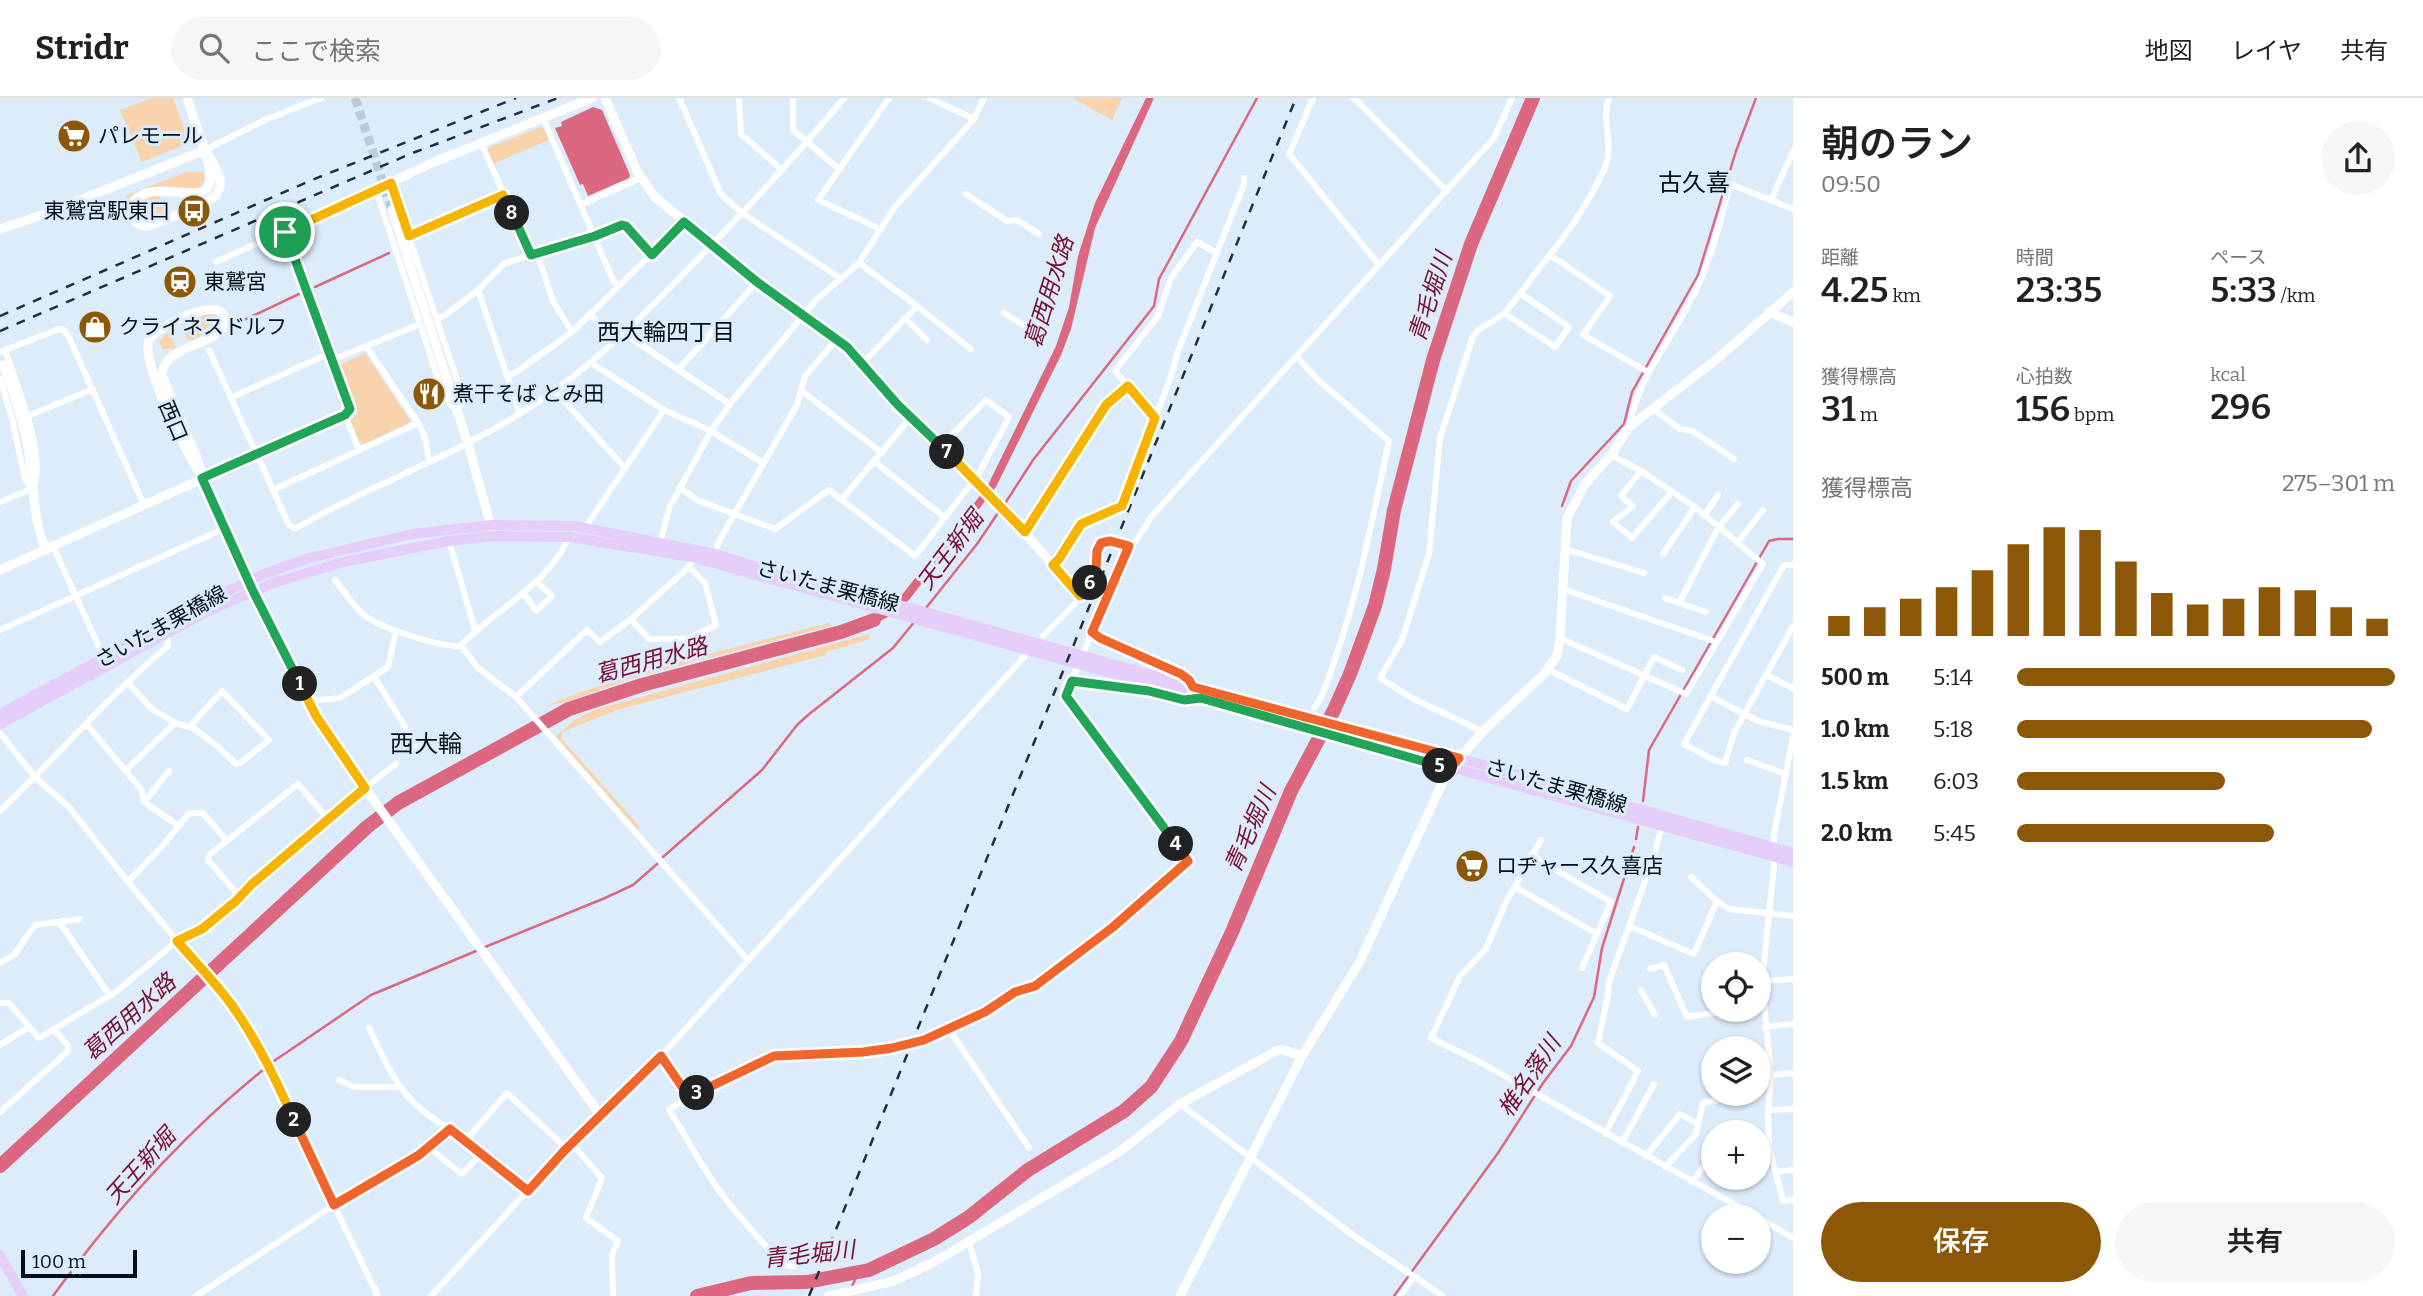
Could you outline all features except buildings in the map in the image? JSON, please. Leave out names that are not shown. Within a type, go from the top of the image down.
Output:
[{"type":"main road","name":"さいたま栗橋線","points":[[0,715],[248,581],[306,559],[444,529],[584,528],[716,554],[873,602],[1193,687],[1450,769],[1662,826],[1774,853],[1793,853]]},
{"type":"main road","name":"さいたま栗橋線","points":[[0,724],[204,613],[253,591],[344,562],[492,530],[569,537],[873,602]]},
{"type":"main road","name":"さいたま栗橋線","points":[[1084,660],[1201,698],[1309,723]]},
{"type":"main road","name":"さいたま栗橋線","points":[[1344,733],[1459,758],[1774,853],[1793,862]]},
{"type":"main road","points":[[0,1255],[23,1296]]},
{"type":"street","points":[[187,98],[205,150],[218,173],[220,185],[216,195],[149,226],[141,226],[135,222],[131,208],[138,196],[153,190],[196,193],[206,189],[210,183],[205,150]]},
{"type":"street","points":[[0,229],[45,214],[205,150],[321,98]]},
{"type":"street","points":[[216,262],[391,183],[592,98]]},
{"type":"street","points":[[605,98],[641,178],[662,203],[757,282],[837,338],[911,417],[1006,510],[1080,596]]},
{"type":"street","points":[[679,98],[721,194],[742,213],[840,278]]},
{"type":"street","points":[[740,98],[741,134],[781,169]]},
{"type":"street","points":[[793,98],[793,130],[839,169]]},
{"type":"street","points":[[880,229],[818,200],[889,98]]},
{"type":"street","points":[[930,98],[974,119]]},
{"type":"street","points":[[660,542],[664,524],[680,488],[711,431],[730,404],[802,315],[859,263],[894,208],[974,119],[984,98]]},
{"type":"street","points":[[1313,98],[1289,154],[1379,265]]},
{"type":"street","points":[[1354,98],[1447,191]]},
{"type":"street","points":[[794,1266],[782,1265],[719,1190],[669,1109],[774,1056],[892,1048],[924,1040],[985,1012],[1015,992],[1035,986],[1113,927],[1188,861],[1066,696],[1092,632],[1129,546],[1136,541],[1152,516],[1494,138],[1513,98]]},
{"type":"street","points":[[1481,733],[1412,698],[1380,678],[1402,640],[1429,554],[1440,438],[1470,344],[1477,330],[1504,313],[1573,227],[1607,160],[1609,145],[1605,113],[1609,98]]},
{"type":"street","points":[[209,350],[289,525],[293,528],[340,503],[468,444],[555,391],[591,363],[742,213],[842,100]]},
{"type":"street","points":[[543,118],[613,280],[618,286]]},
{"type":"street","points":[[481,144],[503,195],[534,254],[553,301],[572,332]]},
{"type":"street","points":[[1771,200],[1793,151]]},
{"type":"street","points":[[582,204],[641,178]]},
{"type":"street","points":[[1053,565],[1081,524],[1122,506],[1244,178]]},
{"type":"street","points":[[391,183],[460,389],[462,404],[457,410]]},
{"type":"street","points":[[1629,427],[1648,372],[1692,299],[1717,241],[1730,184],[1793,209]]},
{"type":"street","points":[[376,190],[442,391],[450,405],[457,410]]},
{"type":"street","points":[[966,194],[1007,221],[1017,220],[1040,234]]},
{"type":"street","points":[[409,236],[503,195]]},
{"type":"street","points":[[392,210],[468,444],[492,530]]},
{"type":"street","points":[[507,375],[515,373],[572,332],[684,222]]},
{"type":"street","points":[[436,319],[478,290],[505,263],[626,226],[652,255]]},
{"type":"street","points":[[0,570],[349,411],[350,407],[285,232]]},
{"type":"street","points":[[1155,418],[1115,371],[1158,316],[1171,278],[1197,242],[1217,253]]},
{"type":"street","points":[[1550,255],[1611,296],[1583,335],[1648,372]]},
{"type":"street","points":[[859,263],[971,349]]},
{"type":"street","points":[[677,370],[757,282]]},
{"type":"street","points":[[478,290],[520,414]]},
{"type":"street","points":[[1504,313],[1555,347],[1569,327],[1520,293]]},
{"type":"street","points":[[1180,1296],[1302,1056],[1359,963],[1450,769],[1481,733],[1557,656],[1567,518],[1585,484],[1611,455],[1629,427],[1717,359],[1792,294]]},
{"type":"street","points":[[863,363],[917,306]]},
{"type":"street","name":"西口","points":[[215,308],[225,317],[222,330],[167,359],[162,372],[163,381],[197,458],[202,478],[190,461],[154,376],[148,342],[151,335],[161,328],[204,309],[215,308]]},
{"type":"street","points":[[1769,312],[1793,322]]},
{"type":"street","points":[[1004,313],[1025,326]]},
{"type":"street","points":[[590,314],[615,341]]},
{"type":"street","points":[[905,318],[927,340]]},
{"type":"street","points":[[230,398],[331,356],[366,346],[420,324]]},
{"type":"street","points":[[33,488],[37,474],[27,416],[2,351],[64,329],[144,505]]},
{"type":"street","points":[[623,333],[730,404]]},
{"type":"street","points":[[716,554],[718,543],[797,405],[805,376],[837,338]]},
{"type":"street","points":[[366,346],[418,422],[424,435],[429,463]]},
{"type":"street","points":[[1297,357],[1318,380],[1389,441],[1350,616],[1322,695],[1314,708]]},
{"type":"street","points":[[591,363],[664,410],[711,431],[763,463]]},
{"type":"street","points":[[3,365],[22,423],[36,522],[104,658]]},
{"type":"street","points":[[0,379],[12,418],[24,481],[33,488]]},
{"type":"street","points":[[1025,532],[1106,405],[1128,386]]},
{"type":"street","points":[[27,416],[93,389]]},
{"type":"street","points":[[555,391],[625,468]]},
{"type":"street","points":[[802,391],[882,453]]},
{"type":"street","points":[[680,488],[697,500],[775,529],[829,490],[915,556],[975,480],[1007,420],[1007,415],[986,400],[941,446]]},
{"type":"street","points":[[1653,409],[1680,429],[1693,431],[1734,459]]},
{"type":"street","points":[[584,528],[664,410]]},
{"type":"street","points":[[345,415],[359,450]]},
{"type":"street","points":[[842,499],[911,417]]},
{"type":"street","points":[[273,490],[418,422]]},
{"type":"street","points":[[1560,638],[1686,694],[1763,564],[1695,507],[1641,471],[1611,455]]},
{"type":"street","points":[[874,462],[944,517]]},
{"type":"street","points":[[1641,471],[1621,496],[1633,506],[1613,522],[1632,538],[1671,493]]},
{"type":"street","points":[[202,478],[248,581],[316,716],[601,1116]]},
{"type":"street","points":[[0,502],[33,488]]},
{"type":"street","points":[[1704,516],[1718,495]]},
{"type":"street","points":[[1679,603],[1718,528],[1738,504]]},
{"type":"street","points":[[1663,554],[1695,507]]},
{"type":"street","points":[[1737,543],[1763,510]]},
{"type":"street","points":[[0,630],[225,528]]},
{"type":"street","points":[[463,646],[461,645],[475,631],[536,581],[569,537]]},
{"type":"street","points":[[449,541],[475,631]]},
{"type":"street","points":[[1043,636],[1089,586],[1096,570],[1097,551],[1101,543],[1110,541],[1129,546]]},
{"type":"street","points":[[1565,549],[1644,573]]},
{"type":"street","points":[[516,697],[587,629],[600,642],[631,619],[691,562],[705,583],[717,622],[688,639],[649,639],[631,619]]},
{"type":"street","points":[[1793,565],[1784,565],[1684,744],[1725,763],[1734,733],[1793,626]]},
{"type":"street","points":[[335,580],[363,614],[396,631],[463,646],[478,668],[516,697],[748,960]]},
{"type":"street","points":[[523,592],[536,611],[552,597],[536,581]]},
{"type":"street","points":[[1563,589],[1716,642]]},
{"type":"street","points":[[1665,598],[1706,612]]},
{"type":"street","points":[[308,701],[340,698],[388,667],[396,631]]},
{"type":"street","points":[[1092,632],[1181,674],[1193,687]]},
{"type":"street","points":[[0,811],[127,682],[168,646],[167,634]]},
{"type":"street","points":[[431,1296],[569,1147],[661,1056],[1024,657]]},
{"type":"street","points":[[1547,669],[1627,709],[1654,657],[1682,670]]},
{"type":"street","points":[[1766,675],[1784,686],[1793,688]]},
{"type":"street","points":[[374,676],[417,747]]},
{"type":"street","points":[[1072,681],[1149,691],[1184,700],[1201,698]]},
{"type":"street","points":[[127,682],[151,708],[176,723],[189,727],[216,745],[236,764],[240,764],[269,740],[222,691],[189,727]]},
{"type":"street","points":[[1710,696],[1744,715],[1793,730]]},
{"type":"street","points":[[127,769],[176,723]]},
{"type":"street","points":[[87,725],[127,769],[141,789],[144,802],[179,826]]},
{"type":"street","points":[[0,733],[36,777],[69,807],[238,1015],[275,1077],[378,1296]]},
{"type":"street","points":[[1765,952],[1774,835],[1786,774],[1791,767],[1793,736]]},
{"type":"street","points":[[1747,760],[1786,774]]},
{"type":"street","points":[[0,1003],[9,1003],[38,1038],[110,996],[177,941],[202,929],[328,819],[396,764]]},
{"type":"street","points":[[144,802],[169,771]]},
{"type":"street","points":[[240,897],[207,859],[226,840],[298,784],[328,819]]},
{"type":"street","points":[[128,882],[189,813],[203,813],[226,840]]},
{"type":"street","points":[[1605,1133],[1638,1071],[1598,1043],[1608,985],[1662,826]]},
{"type":"street","points":[[1541,840],[1531,855],[1486,949],[1460,976],[1431,1038],[1478,1061],[1733,1204]]},
{"type":"street","points":[[1531,855],[1611,902],[1582,968]]},
{"type":"street","points":[[1691,877],[1729,909],[1793,916]]},
{"type":"street","points":[[1515,887],[1597,934]]},
{"type":"street","points":[[1629,926],[1694,954],[1717,901]]},
{"type":"street","points":[[0,963],[15,955],[35,925],[80,919]]},
{"type":"street","points":[[60,923],[110,996]]},
{"type":"street","points":[[1650,969],[1664,965],[1687,1017],[1701,1014]]},
{"type":"street","points":[[1771,981],[1793,979]]},
{"type":"street","points":[[1641,990],[1655,1015]]},
{"type":"street","points":[[1764,1022],[1766,1036]]},
{"type":"street","points":[[1765,1027],[1793,1024]]},
{"type":"street","points":[[0,1045],[29,1027]]},
{"type":"street","points":[[369,1027],[399,1087],[427,1116],[450,1129],[528,1191]]},
{"type":"street","points":[[948,1028],[1029,1147]]},
{"type":"street","points":[[0,1112],[68,1051],[68,1046],[54,1029]]},
{"type":"street","points":[[829,1296],[908,1275],[1119,1152],[1180,1104],[1273,1052],[1284,1050],[1302,1056]]},
{"type":"street","points":[[661,1056],[689,1097]]},
{"type":"street","points":[[1771,1075],[1793,1073]]},
{"type":"street","points":[[339,1080],[354,1087],[399,1087]]},
{"type":"street","points":[[1622,1143],[1654,1084]]},
{"type":"street","points":[[465,1141],[507,1093],[601,1178],[586,1218],[618,1241],[612,1255],[613,1296]]},
{"type":"street","points":[[1180,1104],[1354,1236],[1443,1296]]},
{"type":"street","points":[[1665,1167],[1696,1134],[1702,1106]]},
{"type":"street","points":[[1768,1106],[1769,1146],[1783,1201],[1793,1200]]},
{"type":"street","points":[[1768,1110],[1793,1109]]},
{"type":"street","points":[[1646,1156],[1680,1114],[1698,1124]]},
{"type":"street","points":[[196,1296],[428,1147],[450,1129]]},
{"type":"street","points":[[428,1147],[462,1174],[481,1154]]},
{"type":"street","points":[[1692,1182],[1701,1170]]},
{"type":"street","points":[[1776,1171],[1793,1170]]},
{"type":"street","points":[[1771,1225],[1793,1238]]},
{"type":"street","points":[[969,1241],[978,1273],[976,1296]]},
{"type":"street","points":[[1400,1296],[1414,1276]]},
{"type":"shaded area","points":[[152,98],[173,98],[188,139],[185,145],[142,162],[120,110]]},
{"type":"shaded area","points":[[1072,98],[1122,98],[1112,120]]},
{"type":"shaded area","points":[[1146,98],[1154,98],[1095,228],[1071,329],[1061,355],[996,487],[909,600],[886,618],[858,632],[856,623],[880,612],[901,596],[987,487],[1056,346],[1069,307],[1078,256],[1095,203]]},
{"type":"shaded area","points":[[593,107],[602,110],[630,175],[629,178],[588,196],[583,184],[580,185],[555,128],[562,126],[561,122]]},
{"type":"shaded area","points":[[541,127],[549,140],[493,164],[487,151],[490,147]]},
{"type":"shaded area","points":[[186,172],[203,172],[204,180],[201,186],[197,189],[151,187],[134,194],[127,201],[125,196]]},
{"type":"shaded area","points":[[153,195],[159,196],[168,213],[145,221],[137,215],[136,207],[141,200]]},
{"type":"shaded area","points":[[208,314],[216,315],[219,319],[216,328],[193,340],[187,339],[183,325]]},
{"type":"shaded area","points":[[169,331],[176,348],[163,349],[159,341]]},
{"type":"shaded area","points":[[365,353],[411,422],[364,444],[359,442],[350,421],[358,414],[340,365]]},
{"type":"shaded area","points":[[829,623],[830,626],[630,679],[566,702],[545,706],[630,674]]},
{"type":"shaded area","points":[[869,634],[870,639],[826,652],[826,655],[617,710],[562,732],[561,738],[640,827],[637,829],[556,736],[575,720],[594,710]]},
{"type":"waterway","name":"天王新堀","points":[[1004,505],[1033,460],[1154,306],[1159,279],[1257,98]]},
{"type":"waterway","name":"青毛堀川","points":[[697,1296],[751,1283],[807,1282],[869,1270],[934,1239],[969,1217],[1028,1170],[1124,1111],[1151,1087],[1181,1041],[1232,932],[1291,791],[1350,674],[1375,606],[1394,510],[1433,360],[1471,244],[1533,98]]},
{"type":"waterway","points":[[1562,506],[1571,481],[1624,424],[1632,392],[1698,275],[1736,151],[1756,98]]},
{"type":"waterway","points":[[315,287],[389,253]]},
{"type":"waterway","points":[[244,320],[299,294]]},
{"type":"waterway","name":"天王新堀","points":[[926,608],[977,544],[1000,510]]},
{"type":"waterway","name":"椎名落川","points":[[1643,801],[1649,750],[1769,541],[1793,539]]},
{"type":"waterway","name":"葛西用水路","points":[[0,1166],[367,827],[398,803],[569,709],[642,685],[841,632],[874,620]]},
{"type":"waterway","name":"天王新堀","points":[[663,857],[762,770],[797,725],[893,648],[915,621]]},
{"type":"waterway","name":"椎名落川","points":[[1636,839],[1638,827]]},
{"type":"waterway","name":"椎名落川","points":[[1394,1296],[1498,1153],[1543,1083],[1571,1046],[1594,997],[1602,948],[1634,847]]},
{"type":"waterway","name":"天王新堀","points":[[485,947],[633,885],[657,864]]},
{"type":"waterway","name":"天王新堀","points":[[274,1061],[371,995],[476,951]]},
{"type":"waterway","name":"天王新堀","points":[[53,1296],[100,1234],[150,1176],[205,1121],[263,1070]]},
{"type":"waterway","points":[[852,1287],[858,1272]]},
{"type":"tunnel","points":[[355,98],[392,210]]},
{"type":"railway","points":[[0,316],[312,180],[516,98]]},
{"type":"railway","points":[[0,331],[410,154],[558,98]]},
{"type":"railway","points":[[809,1296],[1296,98]]},
{"type":"place","name":"パレモール","points":[[74,136]]},
{"type":"place","name":"東鷲宮駅東口","points":[[194,211]]},
{"type":"place","name":"東鷲宮","points":[[180,282]]},
{"type":"place","name":"クライネスドルフ","points":[[95,327]]},
{"type":"place","name":"煮干そば とみ田","points":[[429,394]]},
{"type":"place","name":"ロヂャース久喜店","points":[[1472,866]]},
{"type":"district","name":"古久喜","points":[[1694,183]]},
{"type":"district","name":"西大輪四丁目","points":[[666,332]]},
{"type":"district","name":"西大輪","points":[[426,744]]},
{"type":"route","points":[[391,183],[409,236],[503,195],[531,255],[622,225],[626,226],[652,255],[684,222],[757,282],[847,347],[898,405],[992,496],[1025,532],[1106,405],[1128,386],[1155,418],[1122,506],[1081,524],[1053,565],[1080,596],[1089,586],[1096,570],[1097,551],[1101,543],[1110,541],[1129,546],[1092,632],[1181,674],[1193,687],[1459,758],[1450,769],[1201,698],[1184,700],[1149,691],[1072,681],[1066,696],[1188,861],[1113,927],[1035,986],[1015,992],[985,1012],[924,1040],[863,1052],[774,1056],[689,1097],[661,1056],[564,1151],[528,1191],[450,1129],[419,1155],[334,1205],[275,1077],[231,1005],[177,941],[202,929],[365,788],[316,716],[253,591],[202,478],[345,415],[350,409],[285,232],[391,183]]}]
